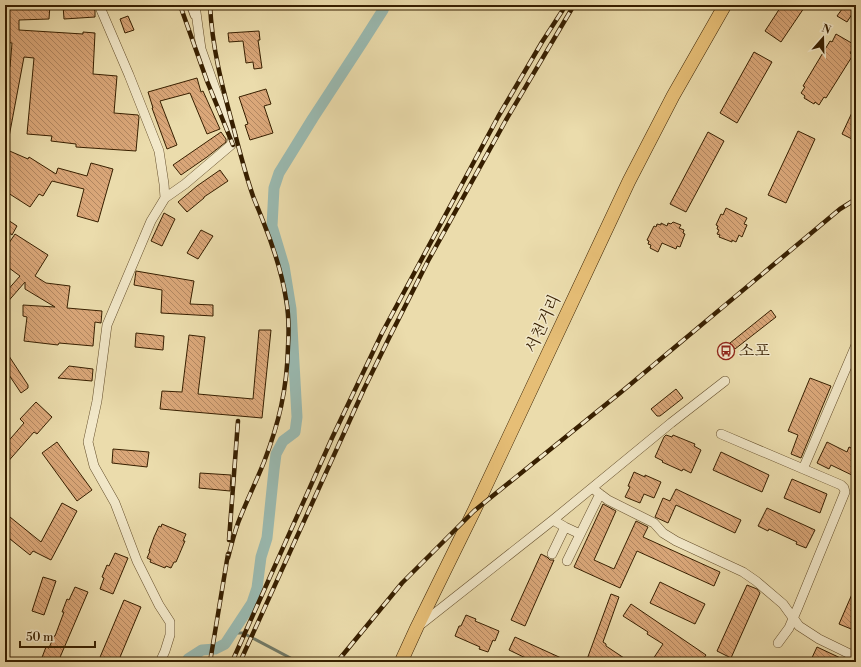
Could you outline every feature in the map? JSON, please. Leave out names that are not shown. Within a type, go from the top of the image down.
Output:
[{"type":"main road","name":"서천거리","points":[[401,662],[474,511],[629,180],[673,96],[726,5]]},
{"type":"street","points":[[99,5],[159,151],[165,198]]},
{"type":"street","points":[[160,662],[166,651],[170,635],[170,622],[159,605],[137,561],[115,503],[94,466],[88,442],[96,402],[107,325],[151,221],[165,198],[185,184],[231,145],[233,137],[201,49],[195,5]]},
{"type":"street","points":[[803,469],[856,345]]},
{"type":"street","points":[[417,627],[553,520],[671,422],[725,381]]},
{"type":"street","points":[[721,434],[841,485],[844,488],[845,492],[793,619],[789,628],[778,643]]},
{"type":"street","points":[[592,488],[608,500],[654,523],[663,533],[676,541],[742,572],[756,581],[784,604],[798,626],[819,639],[856,657]]},
{"type":"street","points":[[567,561],[600,494]]},
{"type":"street","points":[[553,520],[580,534]]},
{"type":"street","points":[[552,554],[565,527]]},
{"type":"street","points":[[557,544],[572,550]]},
{"type":"lane","points":[[189,5],[198,29]]},
{"type":"building","points":[[5,5],[50,5],[49,19],[19,20],[19,30],[83,34],[83,32],[95,33],[93,74],[117,76],[114,113],[138,115],[136,151],[76,147],[76,144],[51,141],[52,136],[27,134],[34,58],[24,57],[9,137],[5,136],[5,102],[12,43],[5,42]]},
{"type":"building","points":[[63,5],[93,5],[95,17],[64,19]]},
{"type":"building","points":[[782,5],[806,5],[781,42],[765,31]]},
{"type":"building","points":[[845,5],[856,5],[856,8],[847,22],[837,16]]},
{"type":"building","points":[[128,16],[134,30],[125,33],[120,19]]},
{"type":"building","points":[[259,31],[260,40],[258,40],[262,68],[254,69],[253,62],[246,63],[243,41],[229,42],[228,33]]},
{"type":"building","points":[[836,34],[855,45],[850,53],[853,55],[826,98],[824,97],[819,105],[815,102],[814,104],[804,98],[805,96],[801,93],[805,87],[803,86],[830,41],[832,42]]},
{"type":"building","points":[[754,52],[772,62],[737,123],[720,113]]},
{"type":"building","points":[[197,78],[201,92],[203,91],[220,129],[207,134],[190,93],[160,101],[177,145],[167,149],[152,108],[148,92]]},
{"type":"building","points":[[266,89],[271,104],[264,106],[273,133],[250,140],[245,125],[248,124],[239,97]]},
{"type":"building","points":[[856,104],[856,141],[842,134]]},
{"type":"building","points":[[798,131],[815,139],[786,203],[768,195]]},
{"type":"building","points":[[221,132],[226,139],[226,142],[181,175],[173,165]]},
{"type":"building","points":[[708,132],[724,141],[686,212],[670,204]]},
{"type":"building","points":[[5,149],[28,159],[29,157],[56,174],[58,168],[87,176],[91,163],[113,169],[98,222],[77,216],[84,189],[52,181],[43,196],[39,194],[30,207],[5,191]]},
{"type":"building","points":[[220,170],[228,181],[204,197],[187,212],[178,202],[197,186]]},
{"type":"building","points":[[726,208],[747,218],[744,224],[747,225],[742,237],[739,235],[736,242],[719,237],[720,235],[717,234],[719,230],[717,229],[718,226],[716,225],[721,214],[723,215]]},
{"type":"building","points":[[164,213],[175,219],[162,246],[151,241]]},
{"type":"building","points":[[5,218],[17,226],[12,235],[5,230]]},
{"type":"building","points":[[673,222],[681,225],[679,228],[684,230],[683,233],[685,234],[680,247],[677,246],[676,249],[662,243],[658,252],[650,248],[651,245],[648,244],[649,241],[647,240],[654,226],[656,227],[657,224],[661,225],[661,223],[667,226],[668,223],[671,224]]},
{"type":"building","points":[[201,230],[213,236],[198,259],[187,253]]},
{"type":"building","points":[[15,234],[48,255],[35,276],[46,283],[70,286],[67,308],[102,311],[101,323],[95,322],[93,346],[59,343],[58,345],[24,341],[27,317],[23,316],[23,305],[55,307],[25,289],[25,282],[5,305],[5,293],[20,276],[5,265],[5,249]]},
{"type":"building","points":[[136,271],[194,281],[190,304],[213,305],[213,316],[161,313],[162,290],[134,285]]},
{"type":"building","points":[[771,310],[776,317],[735,349],[730,343]]},
{"type":"building","points":[[259,330],[271,330],[262,418],[160,409],[162,391],[182,392],[189,335],[205,337],[198,394],[253,399]]},
{"type":"building","points":[[136,333],[164,336],[163,350],[135,347]]},
{"type":"building","points":[[5,350],[28,385],[28,388],[21,393],[5,369]]},
{"type":"building","points":[[69,366],[93,369],[92,381],[58,378]]},
{"type":"building","points":[[810,378],[831,386],[801,458],[791,454],[798,435],[788,431]]},
{"type":"building","points":[[676,389],[683,398],[660,416],[657,416],[651,409]]},
{"type":"building","points":[[36,402],[52,417],[37,434],[34,432],[5,465],[5,445],[24,423],[20,419]]},
{"type":"building","points":[[666,435],[672,437],[673,435],[695,444],[694,446],[701,450],[691,473],[683,469],[682,471],[662,462],[663,461],[655,457]]},
{"type":"building","points":[[57,442],[92,490],[77,501],[42,453]]},
{"type":"building","points":[[827,442],[847,452],[849,447],[856,450],[856,477],[831,465],[829,469],[817,463]]},
{"type":"building","points":[[113,449],[149,452],[147,467],[112,463]]},
{"type":"building","points":[[721,452],[769,475],[762,492],[713,470]]},
{"type":"building","points":[[634,472],[661,482],[654,498],[644,494],[640,503],[625,497],[630,487],[628,486]]},
{"type":"building","points":[[200,473],[231,475],[230,491],[199,488]]},
{"type":"building","points":[[792,479],[827,494],[820,513],[784,498]]},
{"type":"building","points":[[676,489],[741,520],[735,533],[676,505],[668,523],[655,517],[663,498],[670,501]]},
{"type":"building","points":[[62,503],[77,511],[51,560],[33,551],[30,555],[5,535],[5,513],[41,542]]},
{"type":"building","points":[[603,504],[616,511],[594,560],[614,569],[636,521],[648,527],[643,537],[720,572],[714,586],[637,551],[620,588],[574,567]]},
{"type":"building","points":[[767,508],[815,530],[806,548],[796,544],[797,542],[769,529],[768,531],[758,526]]},
{"type":"building","points":[[162,524],[186,534],[183,541],[185,541],[176,562],[174,562],[171,568],[166,566],[165,568],[150,562],[151,560],[147,558],[154,537],[159,526],[161,527]]},
{"type":"building","points":[[115,553],[128,558],[113,594],[100,589],[104,578],[102,577],[107,565],[109,566]]},
{"type":"building","points":[[541,554],[550,560],[554,560],[525,626],[511,620]]},
{"type":"building","points":[[43,577],[56,581],[44,615],[32,611]]},
{"type":"building","points":[[660,582],[705,604],[695,624],[650,603]]},
{"type":"building","points":[[747,585],[757,589],[760,593],[731,658],[717,651]]},
{"type":"building","points":[[856,585],[856,631],[839,624]]},
{"type":"building","points":[[75,587],[88,592],[58,662],[46,662],[41,660],[46,647],[49,648],[55,636],[67,599],[69,600]]},
{"type":"building","points":[[611,594],[619,597],[603,642],[606,646],[630,662],[586,662]]},
{"type":"building","points":[[124,600],[141,607],[118,662],[98,662]]},
{"type":"building","points":[[631,604],[706,655],[701,662],[658,662],[653,659],[663,644],[647,634],[648,632],[623,616]]},
{"type":"building","points":[[466,615],[476,619],[475,621],[499,631],[488,652],[479,649],[480,647],[455,636]]},
{"type":"building","points":[[515,637],[570,662],[534,662],[509,650]]},
{"type":"building","points":[[817,647],[849,662],[810,662]]},
{"type":"waterway","points":[[186,662],[202,650],[215,649],[225,644],[252,603],[257,588],[261,557],[267,538],[276,454],[283,441],[295,432],[297,417],[291,309],[284,266],[272,226],[274,188],[279,173],[385,5]]},
{"type":"waterway","points":[[233,633],[243,633],[298,662]]},
{"type":"railway","points":[[180,5],[207,81],[233,145]]},
{"type":"railway","points":[[210,5],[215,51],[225,96],[250,187],[280,269],[288,311],[286,377],[278,420],[264,462],[238,523],[228,558]]},
{"type":"railway","points":[[232,662],[332,438],[382,333],[498,117],[542,42],[566,5]]},
{"type":"railway","points":[[240,662],[364,389],[428,261],[506,120],[574,5]]},
{"type":"railway","points":[[337,662],[402,583],[474,511],[620,393],[840,209],[856,199]]},
{"type":"railway","points":[[229,540],[238,421]]},
{"type":"railway","points":[[210,662],[228,554]]},
{"type":"place","name":"소포","points":[[726,351]]}]
